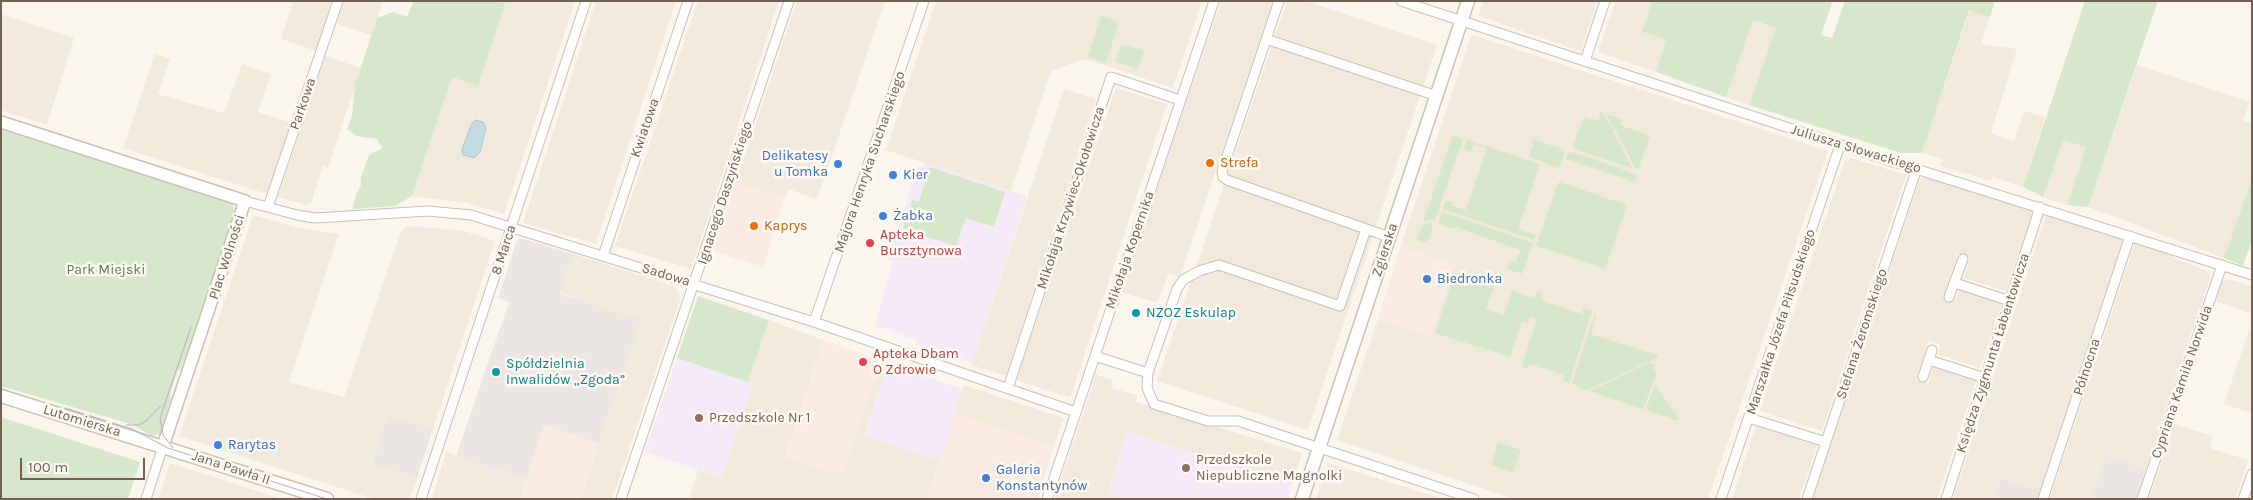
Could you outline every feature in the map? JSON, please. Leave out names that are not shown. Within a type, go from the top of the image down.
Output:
[{"type":"main road","name":"Zgierska","points":[[1302,499],[1468,1]]},
{"type":"main road","name":"Lutomierska","points":[[1,396],[163,446]]},
{"type":"main road","name":"Jana Pawła II","points":[[163,446],[328,499]]},
{"type":"street","name":"Parkowa","points":[[268,207],[338,1]]},
{"type":"street","name":"8 Marca","points":[[421,499],[586,1]]},
{"type":"street","name":"Kwiatowa","points":[[603,256],[688,1]]},
{"type":"street","name":"Ignacego Daszyńskiego","points":[[621,499],[789,1]]},
{"type":"street","name":"Majora Henryka Sucharskiego","points":[[814,322],[924,1]]},
{"type":"street","name":"Mikołaja Kopernika","points":[[1046,499],[1214,1]]},
{"type":"street","points":[[1279,1],[1222,171],[1223,176],[1227,180],[1389,237]]},
{"type":"street","name":"Juliusza Słowackiego","points":[[1401,1],[1840,145],[2252,275]]},
{"type":"street","points":[[1585,61],[1605,1]]},
{"type":"street","points":[[1266,39],[1437,96]]},
{"type":"street","name":"Mikołaja Krzywiec-Okołowicza","points":[[1008,388],[1111,77],[1180,100]]},
{"type":"street","name":"Plac Wolności","points":[[1,122],[245,201],[146,499]]},
{"type":"street","name":"Marszałka Józefa Piłsudskiego","points":[[1721,499],[1840,145]]},
{"type":"street","name":"Stefana Żeromskiego","points":[[1807,499],[1917,168]]},
{"type":"street","name":"Sadowa","points":[[245,201],[297,215],[325,218],[440,211],[471,215],[814,322],[1076,412]]},
{"type":"street","name":"Księdza Zygmunta Łabentowicza","points":[[1946,499],[2040,207]]},
{"type":"street","points":[[1366,229],[1340,306],[1219,265],[1199,271],[1183,280],[1177,289],[1148,373],[1147,388],[1150,399],[1154,404],[1208,421],[1238,421],[1474,499]]},
{"type":"street","name":"Północna","points":[[2043,499],[2130,236]]},
{"type":"street","points":[[1949,298],[1963,259]]},
{"type":"street","name":"Cypriana Kamila Norwida","points":[[2142,499],[2222,265]]},
{"type":"street","points":[[1955,283],[2010,301]]},
{"type":"street","points":[[1923,377],[1932,350]]},
{"type":"street","points":[[1094,356],[1148,373]]},
{"type":"street","points":[[1929,360],[1985,378]]},
{"type":"street","points":[[1749,418],[1826,442]]},
{"type":"street","points":[[2243,499],[2252,474]]},
{"type":"shaded area","points":[[293,1],[332,1],[316,51],[281,39]]},
{"type":"shaded area","points":[[343,1],[383,1],[371,35],[335,23]]},
{"type":"shaded area","points":[[506,1],[575,1],[504,214],[467,203],[412,196],[452,77],[478,86]]},
{"type":"shaded area","points":[[596,1],[676,1],[596,244],[523,223]]},
{"type":"shaded area","points":[[698,1],[779,1],[691,269],[615,246]]},
{"type":"shaded area","points":[[797,1],[885,1],[817,199],[788,189],[785,198],[736,182]]},
{"type":"shaded area","points":[[936,1],[1202,1],[1173,88],[1085,59],[1051,71],[1011,191],[886,150]]},
{"type":"shaded area","points":[[1221,1],[1273,1],[1180,277],[1169,273],[1157,303],[1122,292]]},
{"type":"shaded area","points":[[1287,1],[1306,1],[1437,45],[1308,430],[1157,381]]},
{"type":"shaded area","points":[[1483,1],[1597,1],[1581,51],[1478,16]]},
{"type":"shaded area","points":[[1615,1],[1652,1],[1642,32],[1666,39],[1656,72],[1598,52]]},
{"type":"shaded area","points":[[1970,10],[1990,17],[1981,44],[2017,49],[1991,133],[2014,141],[2024,111],[2045,117],[2023,187],[1992,177],[1991,181],[1940,166],[1942,159],[1922,153]]},
{"type":"shaded area","points":[[1,14],[74,38],[47,125],[1,110]]},
{"type":"shaded area","points":[[1752,20],[1776,28],[1749,105],[1726,97]]},
{"type":"shaded area","points":[[1473,35],[1828,151],[1708,499],[1514,499],[1337,440],[1378,319],[1431,336],[1454,264],[1400,247],[1471,36]]},
{"type":"shaded area","points":[[155,54],[170,59],[158,94],[224,113],[242,64],[271,74],[258,112],[292,123],[267,194],[123,148]]},
{"type":"shaded area","points":[[325,56],[361,68],[328,168],[323,166],[311,203],[306,205],[278,197]]},
{"type":"shaded area","points":[[2137,65],[2250,102],[2243,121],[2252,123],[2252,178],[2224,258],[2088,207]]},
{"type":"shaded area","points":[[1116,88],[1167,104],[1071,396],[1068,397],[1016,380]]},
{"type":"shaded area","points":[[1064,89],[1096,99],[1006,376],[971,365]]},
{"type":"shaded area","points":[[2062,140],[2086,147],[2067,205],[2043,197]]},
{"type":"shaded area","points":[[1851,158],[1906,175],[1822,431],[1760,411],[1845,160]]},
{"type":"shaded area","points":[[925,163],[1027,196],[972,362],[916,344],[917,339],[903,337],[904,334],[898,332],[897,335],[891,329],[879,328],[875,324],[893,262],[888,260],[918,166],[923,168]]},
{"type":"shaded area","points":[[1924,177],[2032,208],[2033,212],[2006,291],[1964,278],[1970,258],[1958,254],[1943,297],[1955,301],[1960,289],[2002,303],[1980,368],[1938,354],[1940,345],[1929,341],[1916,380],[1928,384],[1934,366],[1976,380],[1937,499],[1813,499],[1920,179]]},
{"type":"shaded area","points":[[736,182],[785,198],[763,267],[713,251]]},
{"type":"shaded area","points":[[2047,213],[2124,239],[2040,491],[2002,478],[1995,499],[1953,499]]},
{"type":"shaded area","points":[[253,215],[295,227],[339,234],[289,382],[344,397],[401,231],[407,226],[461,230],[495,241],[433,429],[389,414],[372,463],[417,478],[410,499],[374,499],[179,436]]},
{"type":"shaded area","name":"Spółdzielnia Inwalidów „Zgoda”","points":[[521,238],[573,254],[560,294],[641,319],[599,444],[544,425],[527,478],[456,456],[509,302],[498,298],[517,240]]},
{"type":"shaded area","points":[[2135,242],[2174,255],[2173,258],[2206,270],[2210,278],[2146,468],[2106,455],[2091,499],[2050,499]]},
{"type":"shaded area","points":[[1400,247],[1454,264],[1431,336],[1378,319]]},
{"type":"shaded area","points":[[573,254],[674,286],[681,297],[612,499],[581,499],[640,320],[560,293]]},
{"type":"shaded area","points":[[2229,279],[2252,286],[2252,314],[2216,301],[2222,282]]},
{"type":"shaded area","points":[[769,320],[823,340],[785,457],[843,475],[880,362],[888,364],[864,435],[940,460],[927,499],[689,499],[698,470],[722,477],[753,383],[748,382]]},
{"type":"shaded area","points":[[2252,321],[2252,413],[2224,404]]},
{"type":"shaded area","points":[[823,340],[864,354],[880,362],[843,475],[785,457]]},
{"type":"shaded area","name":"Przedszkole Nr 1","points":[[677,358],[753,383],[722,477],[645,452]]},
{"type":"shaded area","points":[[888,364],[963,389],[940,460],[864,435]]},
{"type":"shaded area","points":[[1096,375],[1113,380],[1111,388],[1137,395],[1136,402],[1302,453],[1292,485],[1127,432],[1108,493],[1124,499],[1054,499]]},
{"type":"shaded area","points":[[964,385],[1064,418],[1054,447],[954,414]]},
{"type":"shaded area","points":[[388,414],[433,429],[417,478],[372,464]]},
{"type":"shaded area","name":"Galeria Konstantynów","points":[[954,414],[1054,447],[1038,499],[927,499]]},
{"type":"shaded area","points":[[2174,424],[2213,436],[2210,448],[2248,460],[2235,499],[2149,499]]},
{"type":"shaded area","points":[[544,425],[599,444],[581,499],[521,499]]},
{"type":"shaded area","points":[[1756,426],[1817,445],[1799,499],[1732,499]]},
{"type":"shaded area","name":"Przedszkole Niepubliczne Magnolki","points":[[1127,432],[1292,485],[1287,499],[1124,499],[1108,493]]},
{"type":"shaded area","points":[[446,452],[527,478],[520,499],[432,499]]},
{"type":"shaded area","points":[[2106,455],[2146,468],[2136,499],[2091,499]]},
{"type":"shaded area","points":[[170,463],[282,499],[158,499]]},
{"type":"shaded area","points":[[1328,463],[1444,499],[1316,499]]},
{"type":"shaded area","points":[[2001,478],[2040,491],[2038,499],[1995,499]]},
{"type":"green space","points":[[414,1],[506,1],[478,86],[452,77],[412,196],[395,206],[353,209],[369,155],[382,148],[377,139],[357,136],[347,129],[352,116],[355,85],[377,18],[393,12],[407,17]]},
{"type":"green space","points":[[1652,1],[1833,1],[1821,35],[1832,38],[1845,1],[1995,1],[1990,17],[1969,10],[1922,153],[1901,153],[1749,105],[1776,28],[1753,20],[1726,97],[1656,72],[1666,39],[1642,32]]},
{"type":"green space","points":[[2085,1],[2158,1],[2088,207],[2067,205],[2086,147],[2063,140],[2043,197],[2023,187]]},
{"type":"green space","points":[[1101,16],[1119,22],[1106,62],[1088,57]]},
{"type":"green space","points":[[1121,44],[1144,51],[1138,69],[1115,62]]},
{"type":"green space","points":[[1601,112],[1611,127],[1614,128],[1613,131],[1632,168],[1572,148],[1584,117],[1598,121]]},
{"type":"green space","points":[[1606,114],[1622,119],[1620,125],[1650,136],[1638,170],[1636,169]]},
{"type":"green space","name":"Park Miejski","points":[[1,127],[223,198],[232,204],[236,214],[189,349],[180,370],[178,370],[170,393],[171,399],[160,434],[151,436],[134,425],[1,386]]},
{"type":"green space","points":[[1453,135],[1463,139],[1435,219],[1423,222]]},
{"type":"green space","points":[[1532,139],[1565,150],[1558,168],[1529,157],[1533,144],[1531,143]]},
{"type":"green space","points":[[1467,140],[1540,164],[1518,229],[1536,235],[1534,240],[1443,209],[1446,201],[1453,203],[1452,206],[1466,210],[1487,148],[1474,144],[1471,151],[1464,149]]},
{"type":"green space","points":[[1572,152],[1636,174],[1635,182],[1566,159],[1568,154]]},
{"type":"green space","points":[[930,167],[1005,192],[994,227],[966,218],[956,246],[903,229],[912,200],[919,202]]},
{"type":"green space","points":[[2252,178],[2252,240],[2243,266],[2224,258]]},
{"type":"green space","points":[[1560,182],[1627,205],[1605,269],[1536,246],[1558,183]]},
{"type":"green space","points":[[1442,212],[1533,243],[1522,274],[1507,269],[1510,261],[1516,263],[1520,250],[1456,227],[1455,229],[1438,224]]},
{"type":"green space","points":[[1432,223],[1427,243],[1417,240],[1422,225]]},
{"type":"green space","points":[[1455,273],[1494,286],[1486,309],[1504,315],[1512,291],[1535,298],[1537,292],[1541,293],[1543,301],[1584,315],[1582,308],[1592,311],[1569,383],[1563,381],[1564,375],[1529,364],[1527,369],[1522,364],[1537,319],[1530,317],[1528,323],[1522,321],[1510,357],[1435,333]]},
{"type":"green space","points":[[698,296],[769,320],[748,382],[677,358]]},
{"type":"green space","points":[[1595,314],[1591,332],[1593,335],[1657,355],[1659,352],[1657,358],[1587,390],[1572,384]]},
{"type":"green space","points":[[1649,363],[1655,365],[1653,370],[1657,372],[1643,409],[1590,391]]},
{"type":"green space","points":[[1655,385],[1679,418],[1678,421],[1646,410]]},
{"type":"green space","points":[[1,417],[140,462],[128,499],[1,499]]},
{"type":"green space","points":[[1498,442],[1521,450],[1513,472],[1491,465]]},
{"type":"water","points":[[476,120],[483,122],[486,128],[480,152],[474,158],[463,155],[462,149],[472,123]]},
{"type":"tram line","points":[[173,448],[163,435],[160,418],[191,327]]},
{"type":"tram line","points":[[126,425],[139,425],[146,421],[161,406]]},
{"type":"tram line","points":[[65,408],[132,429],[168,448],[327,499]]},
{"type":"place","name":"Strefa","points":[[1210,163]]},
{"type":"place","name":"Delikatesy u Tomka","points":[[838,164]]},
{"type":"place","name":"Kier","points":[[893,175]]},
{"type":"place","name":"Żabka","points":[[883,216]]},
{"type":"place","name":"Kaprys","points":[[754,226]]},
{"type":"place","name":"Apteka Bursztynowa","points":[[870,243]]},
{"type":"place","name":"Biedronka","points":[[1427,279]]},
{"type":"place","name":"NZOZ Eskulap","points":[[1136,313]]},
{"type":"place","name":"Apteka Dbam O Zdrowie","points":[[863,362]]},
{"type":"place","name":"Spółdzielnia Inwalidów „Zgoda”","points":[[496,372]]},
{"type":"place","name":"Przedszkole Nr 1","points":[[699,418]]},
{"type":"place","name":"Rarytas","points":[[218,445]]},
{"type":"place","name":"Przedszkole Niepubliczne Magnolki","points":[[1186,468]]},
{"type":"place","name":"Galeria Konstantynów","points":[[986,478]]}]
